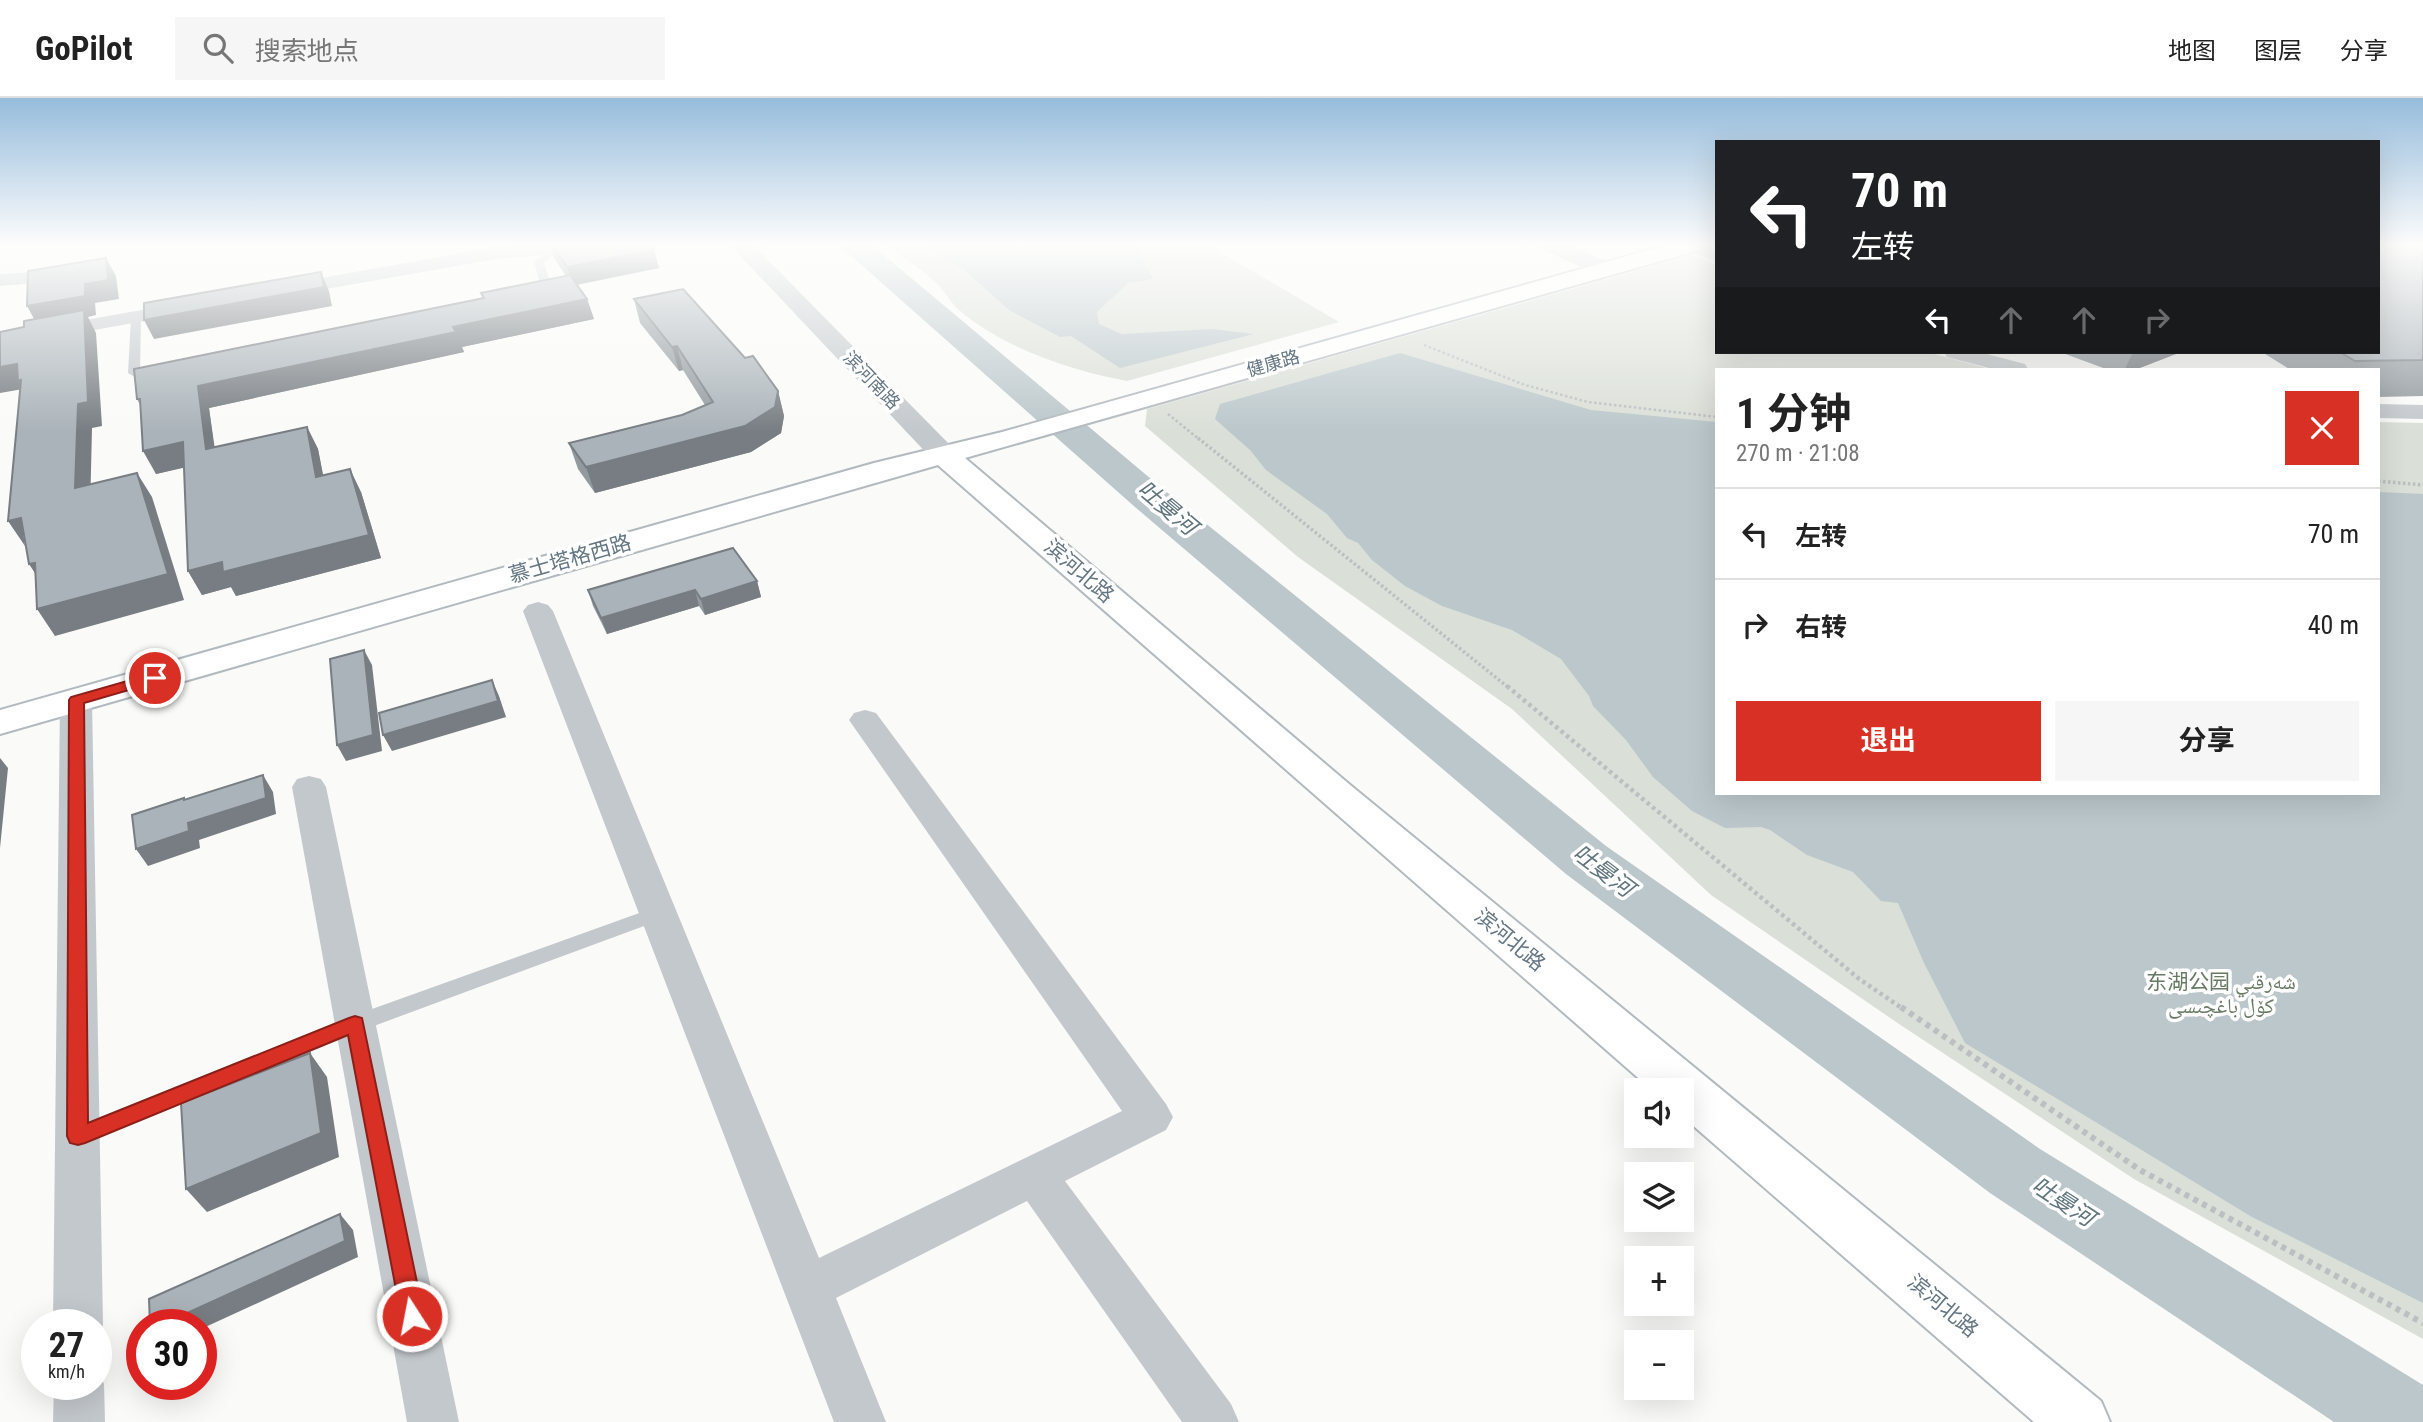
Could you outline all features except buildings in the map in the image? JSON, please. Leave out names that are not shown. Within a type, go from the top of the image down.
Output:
[{"type":"main road","name":"健康路","points":[[1140,396],[1448,308]]},
{"type":"main road","name":"健康路","points":[[1140,396],[1469,308]]},
{"type":"main road","name":"慕士塔格西路","points":[[0,708],[1140,396]]},
{"type":"main road","name":"慕士塔格西路","points":[[0,722],[939,449]]},
{"type":"main road","name":"滨河北路","points":[[939,449],[1335,793],[2080,1422]]},
{"type":"street","points":[[0,341],[187,308]]},
{"type":"street","name":"滨河南路","points":[[802,308],[939,449]]},
{"type":"street","points":[[1962,354],[2013,368]]},
{"type":"street","points":[[2380,411],[2423,412]]},
{"type":"street","points":[[538,611],[598,769],[860,1422]]},
{"type":"street","points":[[76,700],[78,1309]]},
{"type":"street","points":[[808,1287],[1151,1117],[865,719]]},
{"type":"street","points":[[309,788],[433,1422]]},
{"type":"street","points":[[1034,1175],[1213,1422]]},
{"type":"street","points":[[79,1400],[79,1422]]},
{"type":"lane","points":[[136,317],[134,373],[151,381],[164,378]]},
{"type":"lane","points":[[78,1136],[355,1024],[656,914]]},
{"type":"path","points":[[1387,331],[1525,385],[1588,402],[1715,417]]},
{"type":"path","points":[[1140,396],[1491,673],[1858,978],[2140,1170],[2423,1323]]},
{"type":"path","points":[[2380,481],[2423,485]]},
{"type":"green space","points":[[957,308],[1315,308],[1339,322],[1127,381],[1061,364],[1017,347],[977,324]]},
{"type":"green space","name":"东湖公园 شەرقىي كۆل باغچىسى","points":[[1505,308],[1715,308],[1715,354],[1934,354],[1985,368],[1715,368],[1715,795],[2380,795],[2380,422],[2423,423],[2423,1339],[2134,1179],[1899,1024],[1711,895],[1512,709],[1298,557],[1145,426],[1147,409]]},
{"type":"shaded area","points":[[1007,308],[1102,308],[1097,312],[1099,324],[1122,334],[1212,329],[1254,334],[1120,368],[1071,336],[1060,337]]},
{"type":"shaded area","name":"东湖公园 شەرقىي كۆل باغچىسى","points":[[1400,353],[1591,410],[1715,422],[1715,795],[2380,795],[2380,492],[2423,494],[2423,1303],[2252,1217],[1965,1043],[1924,963],[1898,903],[1881,901],[1853,872],[1807,855],[1770,830],[1761,827],[1725,828],[1692,811],[1653,777],[1626,740],[1593,706],[1589,696],[1561,659],[1512,630],[1442,606],[1405,586],[1372,560],[1358,543],[1347,538],[1327,514],[1266,470],[1250,450],[1215,419],[1220,404]]},
{"type":"waterway","name":"吐曼河","points":[[927,308],[1149,498],[1586,860],[2015,1171],[2407,1422]]},
{"type":"route","points":[[155,678],[76,700],[78,1136],[355,1024],[412,1316]]}]
